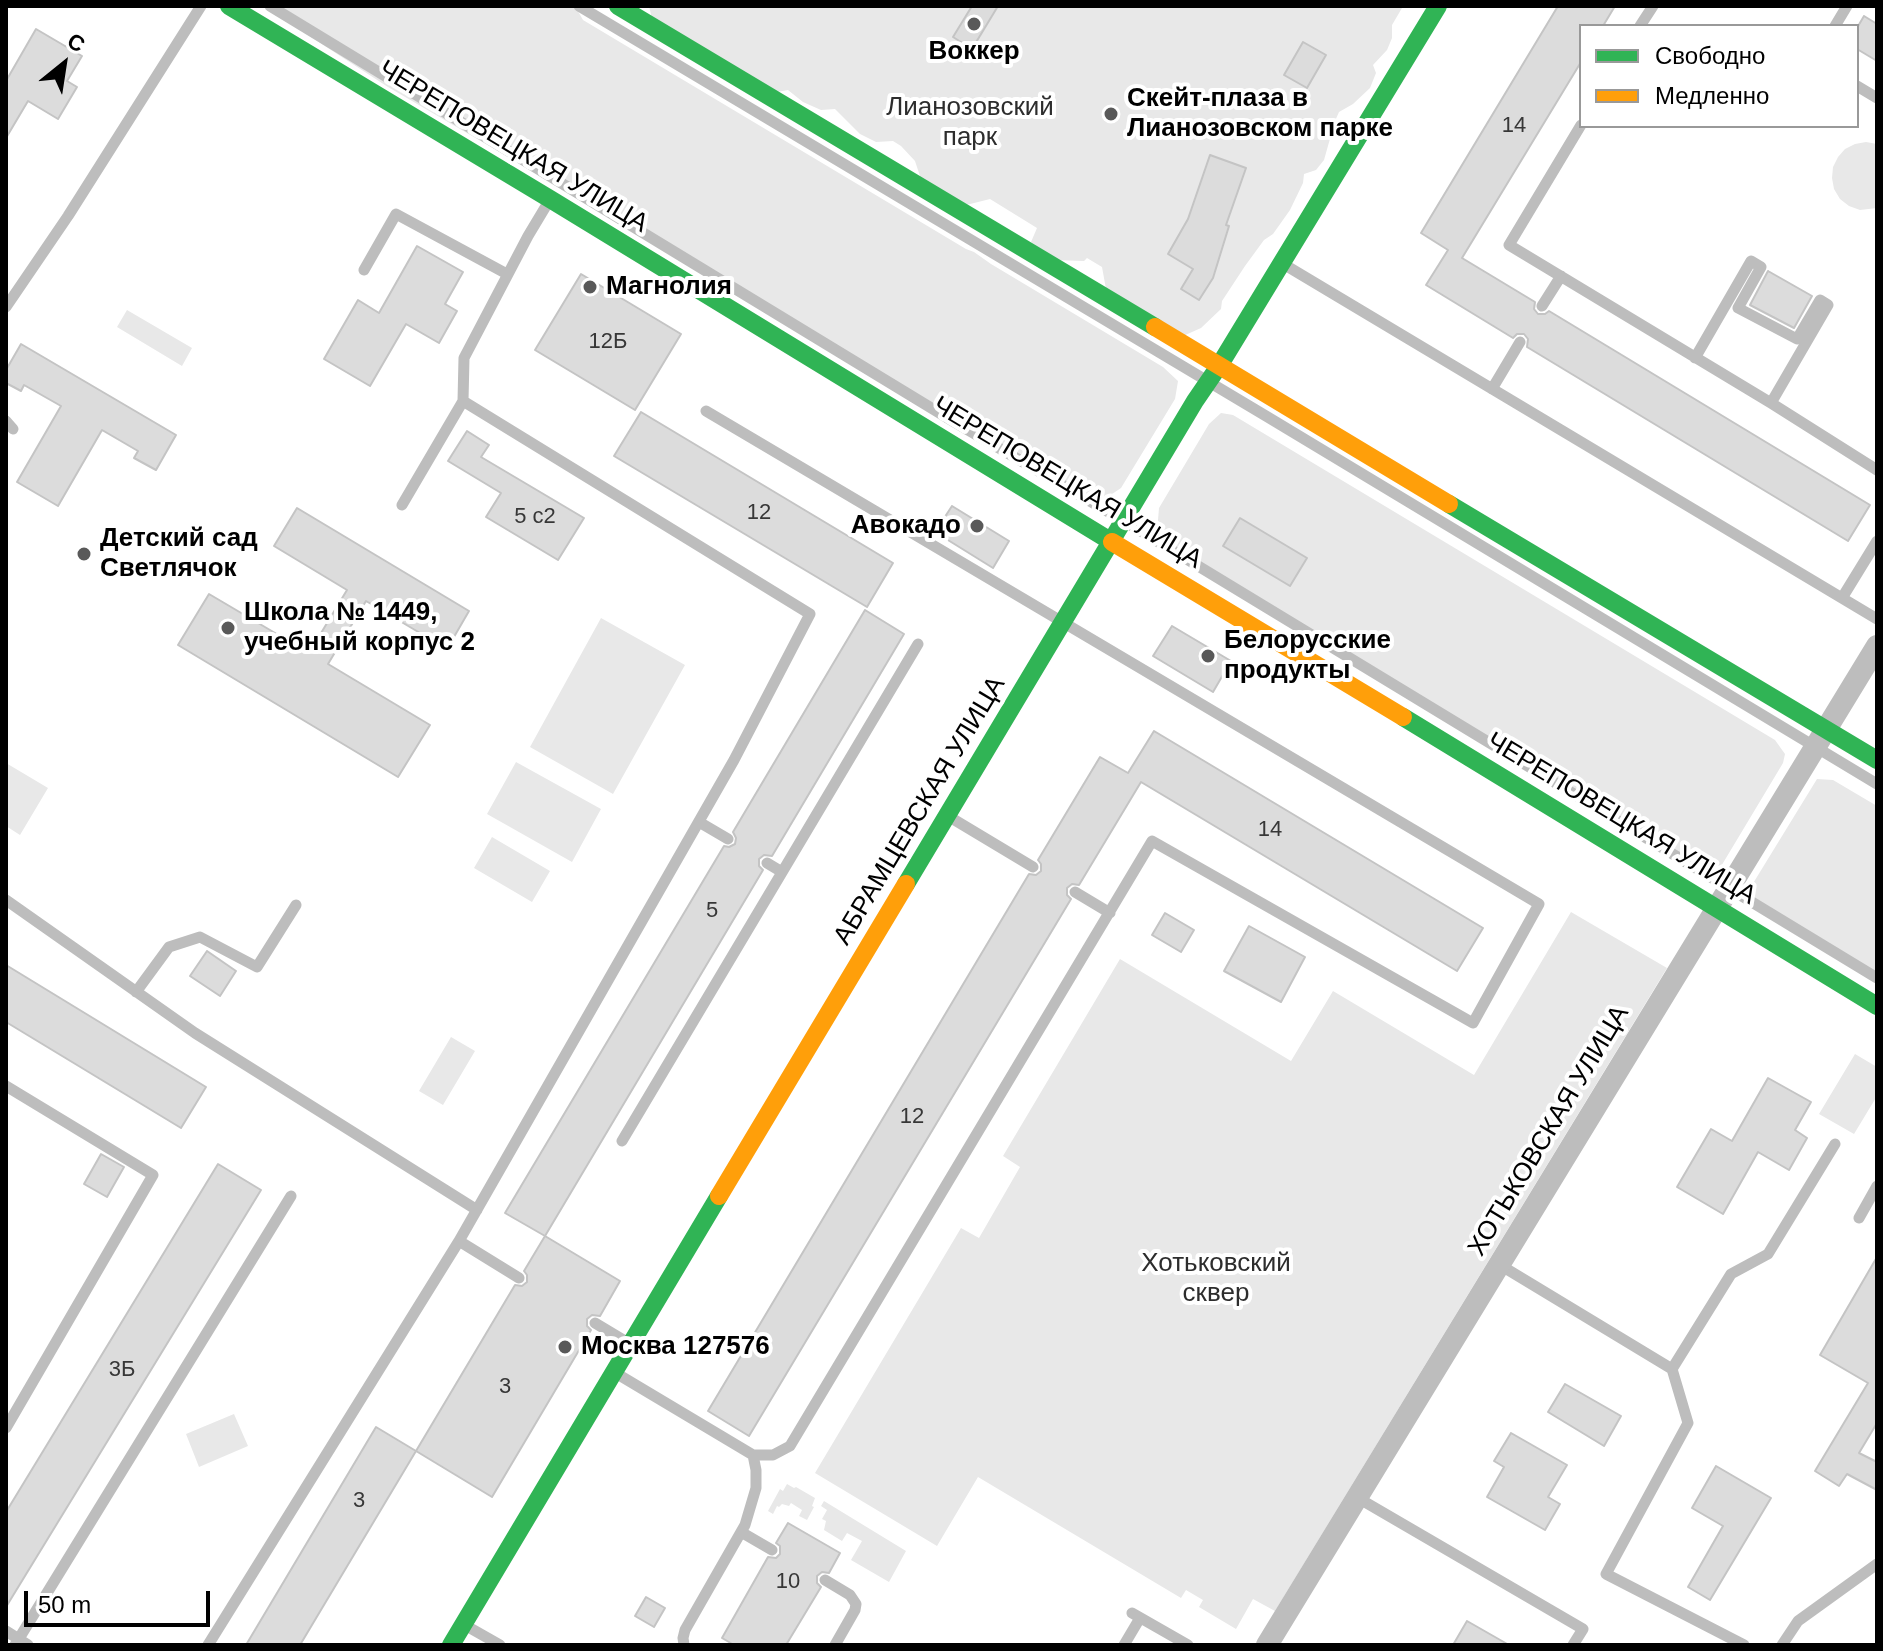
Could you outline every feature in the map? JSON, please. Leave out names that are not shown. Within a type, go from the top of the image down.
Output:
[{"type":"main road","name":"ЧЕРЕПОВЕЦКАЯ УЛИЦА","points":[[229,6],[1037,497],[1724,899],[1877,1006]]},
{"type":"main road","points":[[618,6],[1219,366],[1820,738],[1877,760]]},
{"type":"main road","name":"АБРАМЦЕВСКАЯ УЛИЦА","points":[[451,1645],[1195,401],[1438,6]]},
{"type":"street","name":"ХОТЬКОВСКАЯ УЛИЦА","points":[[1267,1645],[1877,646]]},
{"type":"lane","points":[[6,307],[68,216],[201,6]]},
{"type":"lane","name":"ЧЕРЕПОВЕЦКАЯ УЛИЦА","points":[[270,6],[951,420],[1124,521],[1724,899],[1877,978]]},
{"type":"lane","points":[[579,6],[1208,382],[1820,738],[1877,784]]},
{"type":"lane","points":[[1641,24],[1653,6]]},
{"type":"lane","points":[[1836,24],[1847,6]]},
{"type":"lane","points":[[1859,87],[1877,98]]},
{"type":"lane","points":[[1579,128],[1509,245],[1877,470]]},
{"type":"lane","points":[[402,505],[463,401],[464,358],[550,199]]},
{"type":"lane","points":[[364,270],[396,214],[507,274]]},
{"type":"lane","points":[[1695,358],[1751,261],[1761,267],[1738,308],[1797,339],[1820,300],[1828,305],[1771,403]]},
{"type":"lane","points":[[1281,262],[1877,619]]},
{"type":"lane","points":[[1542,306],[1561,276]]},
{"type":"lane","points":[[1492,389],[1520,342]]},
{"type":"lane","points":[[208,1645],[459,1241],[734,760],[810,614],[463,401]]},
{"type":"lane","points":[[614,1372],[753,1455],[773,1455],[790,1446],[1152,841],[1473,1023],[1539,904],[706,411]]},
{"type":"lane","points":[[1842,598],[1877,541]]},
{"type":"lane","points":[[622,1141],[918,644]]},
{"type":"lane","points":[[947,816],[1033,867]]},
{"type":"lane","points":[[699,822],[728,839]]},
{"type":"lane","points":[[767,863],[782,872]]},
{"type":"lane","points":[[1075,892],[1110,913]]},
{"type":"lane","points":[[6,900],[195,1033],[477,1210]]},
{"type":"lane","points":[[136,992],[169,947],[200,937],[257,967],[296,905]]},
{"type":"lane","points":[[6,1086],[153,1175],[6,1428]]},
{"type":"lane","points":[[1672,1369],[1731,1274],[1768,1254],[1835,1144]]},
{"type":"lane","points":[[1859,1218],[1877,1186]]},
{"type":"lane","points":[[6,1631],[21,1643],[291,1196]]},
{"type":"lane","points":[[459,1241],[519,1278]]},
{"type":"lane","points":[[1500,1265],[1672,1369],[1688,1423],[1606,1574],[1744,1645]]},
{"type":"lane","points":[[595,1323],[631,1344]]},
{"type":"lane","points":[[684,1645],[685,1630],[741,1532],[756,1488],[753,1455]]},
{"type":"lane","points":[[1358,1498],[1583,1629],[1573,1645]]},
{"type":"lane","points":[[741,1532],[772,1550]]},
{"type":"lane","points":[[1782,1645],[1798,1621],[1877,1564]]},
{"type":"lane","points":[[825,1580],[850,1595],[856,1604],[835,1645]]},
{"type":"lane","points":[[1124,1645],[1136,1615],[1188,1645]]},
{"type":"lane","points":[[463,1624],[500,1645]]},
{"type":"green space","points":[[276,6],[575,6],[583,20],[1163,367],[1178,381],[1175,399],[1121,488],[1100,502],[388,87],[294,26]]},
{"type":"green space","name":"Лианозовский парк","points":[[649,6],[1406,6],[1392,25],[1392,38],[1387,50],[1373,65],[1376,73],[1370,88],[1339,112],[1324,160],[1316,170],[1304,174],[1290,210],[1245,266],[1222,301],[1221,309],[1201,328],[1183,336],[1106,289],[1102,267],[1087,258],[1084,261],[1054,260],[1031,242],[1037,228],[990,199],[966,205],[921,179],[915,161],[901,146],[893,141],[876,142],[860,134],[835,109],[821,110],[803,102],[788,90],[777,92],[653,23]]},
{"type":"green space","points":[[1866,142],[1877,144],[1877,208],[1860,210],[1840,199],[1832,178],[1833,167],[1845,149]]},
{"type":"green space","points":[[127,310],[192,348],[182,366],[117,327]]},
{"type":"green space","points":[[1221,413],[1233,415],[1775,740],[1785,754],[1783,763],[1720,868],[1701,874],[1171,552],[1157,532],[1159,508],[1209,424]]},
{"type":"green space","points":[[601,618],[685,665],[613,794],[530,747]]},
{"type":"green space","points":[[516,762],[601,809],[572,862],[487,814]]},
{"type":"green space","points":[[6,763],[48,788],[20,835],[6,826]]},
{"type":"green space","points":[[1817,779],[1833,780],[1877,806],[1877,977],[1754,903],[1750,894],[1752,885]]},
{"type":"green space","points":[[492,837],[550,871],[532,902],[474,868]]},
{"type":"green space","name":"Хотьковский сквер","points":[[1571,912],[1667,968],[1275,1611],[1253,1599],[1236,1629],[1199,1607],[1203,1600],[1186,1590],[1181,1598],[978,1477],[937,1546],[815,1473],[961,1228],[979,1238],[1020,1167],[1003,1156],[1120,959],[1291,1061],[1333,991],[1474,1075]]},
{"type":"green space","points":[[451,1037],[475,1051],[443,1105],[419,1091]]},
{"type":"green space","points":[[1855,1054],[1877,1067],[1877,1096],[1854,1134],[1819,1114]]},
{"type":"green space","points":[[234,1414],[248,1446],[199,1467],[186,1434]]},
{"type":"green space","points":[[787,1484],[815,1498],[807,1520],[799,1516],[802,1510],[791,1503],[789,1506],[777,1506],[773,1514],[768,1511],[780,1489],[783,1491]]},
{"type":"green space","points":[[824,1501],[906,1551],[889,1582],[851,1560],[862,1541],[847,1533],[842,1541],[824,1530],[826,1521],[822,1519],[827,1510],[821,1506]]},
{"type":"building","name":"Воккер","points":[[972,6],[998,6],[972,49],[953,37]]},
{"type":"building","points":[[1558,6],[1615,6],[1604,24],[1579,24],[1579,65],[1462,258],[1535,302],[1534,309],[1538,314],[1549,311],[1870,505],[1848,541],[1527,347],[1528,339],[1524,334],[1513,338],[1426,285],[1448,250],[1421,233]]},
{"type":"building","points":[[1864,16],[1877,24],[1877,61],[1859,50],[1859,25]]},
{"type":"building","points":[[36,29],[82,56],[67,81],[77,87],[58,119],[28,101],[6,138],[6,81]]},
{"type":"building","points":[[1303,42],[1326,55],[1307,88],[1284,75]]},
{"type":"building","points":[[1210,155],[1246,168],[1226,225],[1229,226],[1213,278],[1199,300],[1181,289],[1193,269],[1168,254],[1188,219]]},
{"type":"building","points":[[417,246],[463,272],[445,304],[457,311],[439,343],[406,324],[370,386],[324,359],[358,300],[379,313]]},
{"type":"building","points":[[1768,271],[1812,296],[1794,328],[1750,305]]},
{"type":"building","points":[[581,274],[681,334],[635,410],[535,350]]},
{"type":"building","points":[[21,344],[176,435],[156,470],[134,458],[138,451],[102,430],[58,506],[17,482],[61,406],[24,385],[21,391],[6,383],[6,370]]},
{"type":"building","points":[[641,412],[893,563],[867,607],[614,456]]},
{"type":"building","points":[[467,431],[489,445],[481,457],[584,518],[558,560],[486,517],[501,493],[448,461]]},
{"type":"building","points":[[952,506],[1009,541],[993,568],[935,532]]},
{"type":"building","name":"Школа № 1449, учебный корпус 2","points":[[297,508],[469,611],[447,649],[366,601],[328,664],[430,725],[398,777],[178,645],[209,594],[309,653],[347,590],[274,546]]},
{"type":"building","points":[[1240,518],[1307,558],[1290,586],[1223,546]]},
{"type":"building","points":[[865,610],[904,634],[772,856],[764,855],[759,859],[763,870],[545,1236],[505,1213],[724,846],[735,844],[733,832]]},
{"type":"building","points":[[1172,626],[1231,661],[1213,692],[1153,656]]},
{"type":"building","points":[[1154,731],[1483,928],[1457,971],[1141,782],[1079,885],[1072,884],[1067,888],[1071,899],[749,1436],[708,1411],[1029,874],[1036,875],[1041,871],[1038,860],[1100,757],[1128,773]]},
{"type":"building","points":[[1165,913],[1194,930],[1181,952],[1152,935]]},
{"type":"building","points":[[1249,926],[1305,957],[1281,1002],[1224,971]]},
{"type":"building","points":[[207,951],[236,971],[220,996],[190,976]]},
{"type":"building","points":[[6,965],[206,1087],[181,1128],[6,1022]]},
{"type":"building","points":[[1768,1078],[1811,1102],[1795,1130],[1807,1138],[1789,1170],[1758,1152],[1723,1214],[1677,1187],[1711,1129],[1732,1141]]},
{"type":"building","points":[[101,1154],[124,1167],[107,1197],[84,1184]]},
{"type":"building","points":[[218,1164],[261,1190],[6,1607],[6,1512]]},
{"type":"building","points":[[545,1236],[620,1281],[600,1316],[592,1315],[587,1319],[591,1330],[492,1497],[416,1451],[515,1285],[522,1286],[527,1282],[524,1271]]},
{"type":"building","points":[[1877,1257],[1877,1423],[1859,1453],[1877,1462],[1877,1490],[1847,1474],[1839,1486],[1815,1471],[1868,1383],[1820,1355]]},
{"type":"building","points":[[1565,1384],[1621,1416],[1604,1446],[1548,1412]]},
{"type":"building","points":[[376,1427],[416,1451],[300,1645],[246,1645]]},
{"type":"building","points":[[1511,1433],[1567,1465],[1548,1497],[1560,1504],[1545,1530],[1487,1497],[1504,1467],[1494,1461]]},
{"type":"building","points":[[1716,1466],[1771,1498],[1710,1600],[1688,1587],[1723,1526],[1692,1508]]},
{"type":"building","points":[[788,1523],[840,1553],[829,1573],[822,1572],[817,1576],[821,1587],[786,1645],[734,1645],[722,1638],[768,1557],[776,1558],[780,1554],[780,1546],[776,1543]]},
{"type":"building","points":[[646,1597],[665,1608],[654,1627],[635,1616]]},
{"type":"building","points":[[1467,1621],[1509,1645],[1453,1645]]},
{"type":"traffic: fast","points":[[229,6],[1112,542]]},
{"type":"traffic: fast","points":[[618,6],[1155,327]]},
{"type":"traffic: fast","points":[[906,884],[1195,401],[1438,6]]},
{"type":"traffic: fast","points":[[1449,504],[1877,760]]},
{"type":"traffic: fast","points":[[1403,717],[1877,1006]]},
{"type":"traffic: fast","points":[[451,1645],[719,1196]]},
{"type":"traffic: slow","points":[[1155,327],[1449,504]]},
{"type":"traffic: slow","points":[[1112,542],[1403,717]]},
{"type":"traffic: slow","points":[[719,1196],[906,884]]},
{"type":"place","name":"Воккер","points":[[974,24]]},
{"type":"place","name":"Скейт-плаза в Лианозовском парке","points":[[1111,114]]},
{"type":"place","name":"Магнолия","points":[[590,287]]},
{"type":"place","name":"Авокадо","points":[[977,526]]},
{"type":"place","name":"Детский сад Светлячок","points":[[84,554]]},
{"type":"place","name":"Школа № 1449, учебный корпус 2","points":[[228,628]]},
{"type":"place","name":"Белорусские продукты","points":[[1208,656]]},
{"type":"place","name":"Москва 127576","points":[[565,1347]]}]
